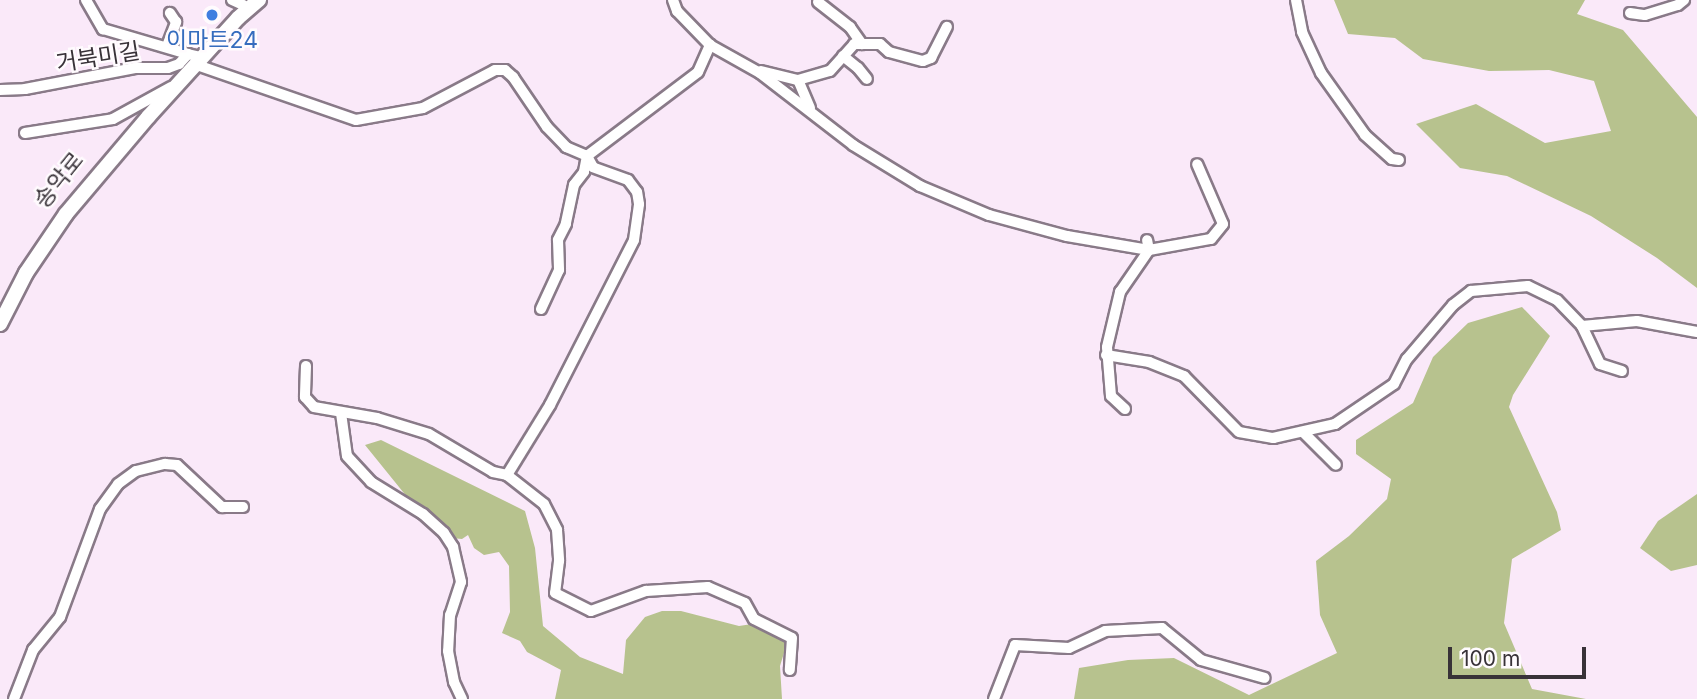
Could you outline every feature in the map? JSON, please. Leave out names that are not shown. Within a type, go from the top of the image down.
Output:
[{"type":"main road","points":[[0,324],[50,235],[194,58],[259,0]]},
{"type":"main road","name":"송악로","points":[[0,315],[53,223],[242,1]]},
{"type":"street","points":[[86,0],[103,29],[167,46],[356,120],[424,108],[495,70],[505,71],[513,77],[547,127],[566,147],[587,156],[593,167],[628,180],[637,192],[639,204],[634,240],[550,405],[507,475]]},
{"type":"street","points":[[673,0],[677,10],[710,46],[754,69],[810,108],[853,145],[920,186],[989,215],[1067,236],[1148,245],[1211,239],[1223,224],[1197,164]]},
{"type":"street","points":[[1296,0],[1302,32],[1321,73],[1365,135],[1392,159],[1399,160]]},
{"type":"street","points":[[1630,13],[1645,15],[1678,5],[1684,0]]},
{"type":"street","points":[[818,2],[850,27],[862,44]]},
{"type":"street","points":[[167,46],[176,22],[170,13]]},
{"type":"street","points":[[754,69],[798,80],[830,71],[847,48],[862,44],[880,44],[889,52],[923,61],[931,58],[947,27]]},
{"type":"street","points":[[541,309],[559,270],[558,240],[566,224],[574,185],[584,172],[587,156],[698,72],[710,46]]},
{"type":"street","points":[[843,56],[867,79]]},
{"type":"street","name":"거북미길","points":[[0,90],[25,89],[135,68],[168,68],[194,58]]},
{"type":"street","points":[[798,80],[810,108]]},
{"type":"street","name":"송악로","points":[[25,133],[113,120],[172,86]]},
{"type":"street","points":[[1125,409],[1111,396],[1106,355],[1120,292],[1148,245]]},
{"type":"street","points":[[1106,355],[1149,362],[1184,376],[1239,432],[1273,438],[1304,433],[1335,424],[1394,384],[1407,359],[1453,305],[1471,291],[1528,286],[1557,300],[1582,326],[1600,364],[1622,371]]},
{"type":"street","points":[[1582,326],[1637,321],[1697,332]]},
{"type":"street","points":[[306,366],[305,397],[309,404],[341,413],[377,418],[429,434],[493,472],[507,475],[544,504],[557,530],[559,561],[555,593],[591,611],[646,591],[708,587],[745,603],[754,619],[792,638],[790,670]]},
{"type":"street","points":[[341,413],[346,456],[371,482],[423,514],[444,533],[453,547],[461,582],[450,615],[449,651],[454,682],[462,699]]},
{"type":"street","points":[[1304,433],[1336,465]]},
{"type":"street","points":[[14,699],[33,650],[60,617],[100,509],[118,484],[136,471],[165,464],[177,465],[222,507],[243,506]]},
{"type":"street","points":[[994,699],[1016,645],[1069,648],[1105,631],[1162,628],[1201,660],[1265,678]]},
{"type":"green space","points":[[1334,0],[1585,0],[1577,14],[1623,30],[1697,117],[1697,288],[1657,258],[1591,216],[1507,176],[1460,168],[1416,124],[1476,104],[1545,143],[1611,131],[1594,81],[1549,70],[1489,71],[1423,59],[1395,38],[1348,34]]},
{"type":"green space","points":[[1522,307],[1550,336],[1513,395],[1509,407],[1557,512],[1561,530],[1512,559],[1504,623],[1532,689],[1586,699],[1074,699],[1079,668],[1128,660],[1174,658],[1249,695],[1337,653],[1320,615],[1316,561],[1349,536],[1387,499],[1391,479],[1356,454],[1356,440],[1413,403],[1433,357],[1468,323]]},
{"type":"green space","points":[[381,440],[525,511],[535,548],[543,626],[580,657],[623,674],[626,640],[645,617],[662,611],[681,611],[739,626],[752,624],[787,643],[780,666],[782,699],[555,699],[561,670],[527,652],[520,641],[502,633],[510,612],[509,566],[499,552],[484,555],[474,548],[468,535],[462,539],[451,538],[439,528],[424,522],[416,508],[365,445]]},
{"type":"green space","points":[[1697,494],[1697,565],[1671,571],[1640,548],[1658,521]]},
{"type":"place","name":"이마트24","points":[[212,15]]}]
